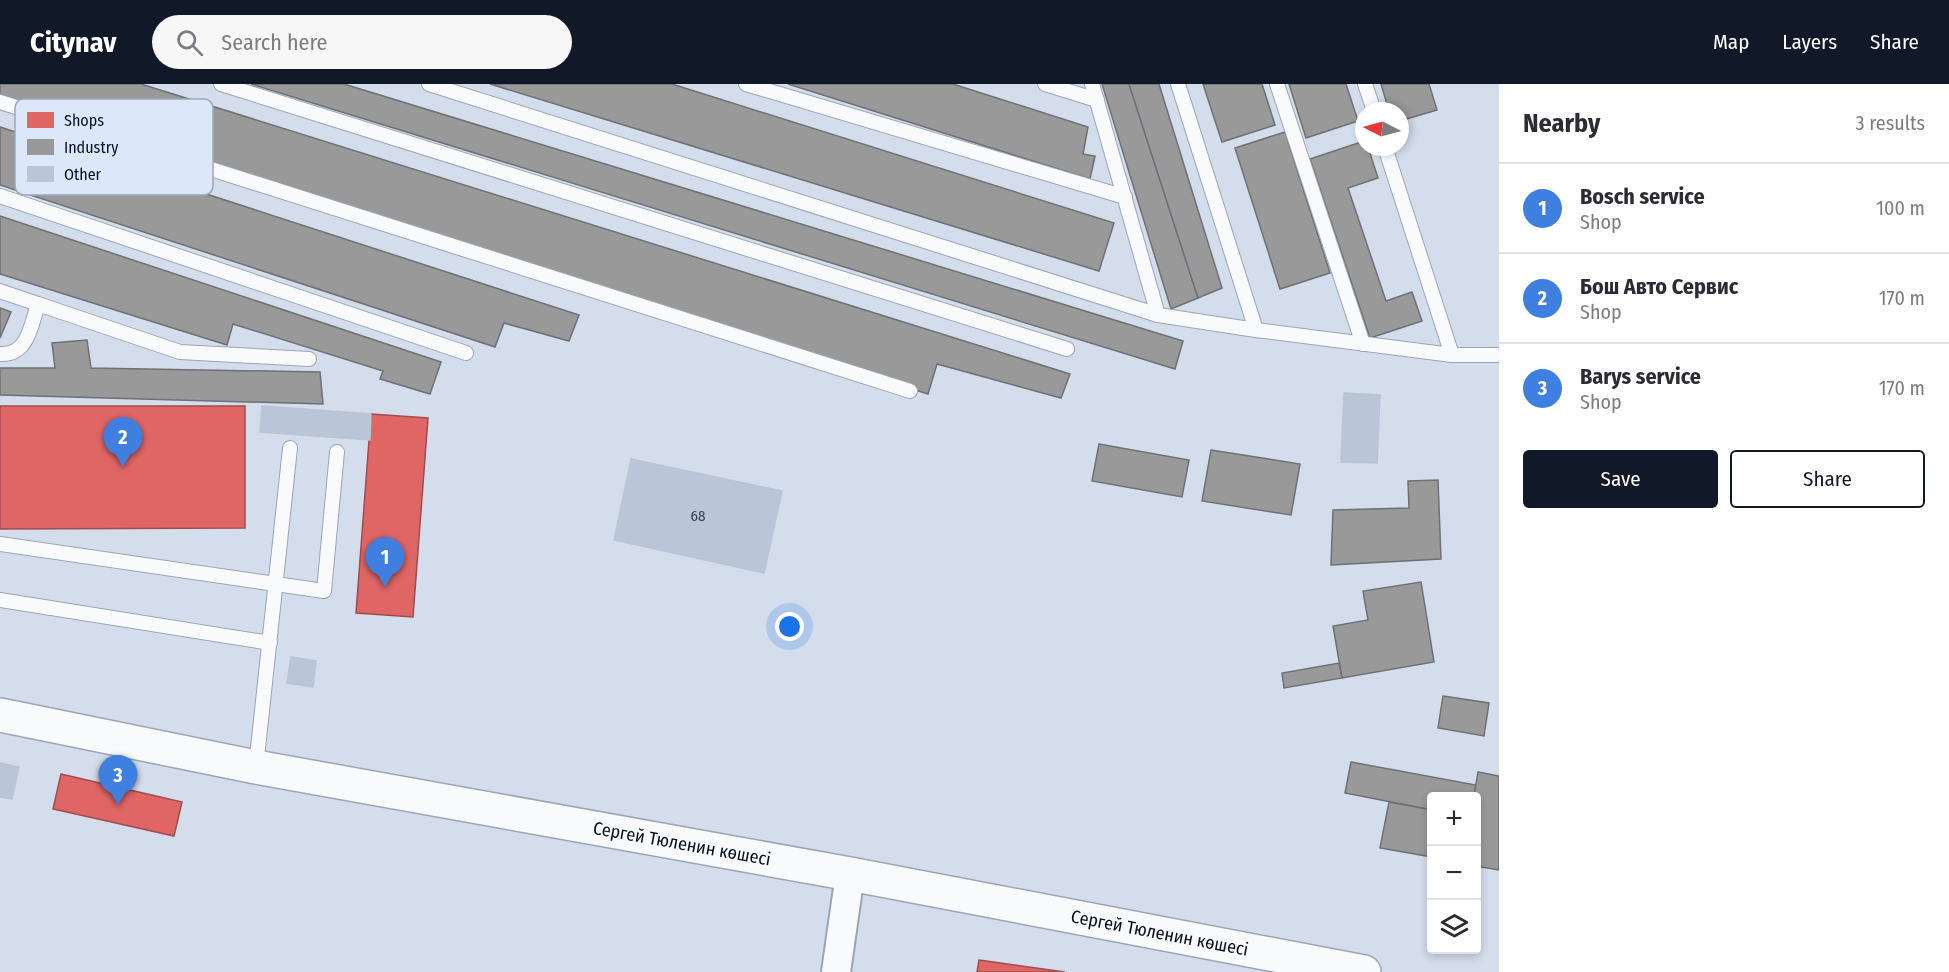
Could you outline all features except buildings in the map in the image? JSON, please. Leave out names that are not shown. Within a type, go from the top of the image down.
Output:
[{"type":"main road","name":"Сергей Тюленин көшесі","points":[[0,715],[256,767],[850,874],[1364,972]]},
{"type":"street","points":[[836,972],[850,874]]},
{"type":"lane","points":[[221,84],[1067,349]]},
{"type":"lane","points":[[429,84],[1158,315],[1452,355],[1499,355]]},
{"type":"lane","points":[[746,84],[1125,197]]},
{"type":"lane","points":[[1045,84],[1097,100]]},
{"type":"lane","points":[[1092,84],[1158,315]]},
{"type":"lane","points":[[1178,84],[1256,330]]},
{"type":"lane","points":[[1277,84],[1363,344]]},
{"type":"lane","points":[[1365,84],[1371,102]]},
{"type":"lane","points":[[0,102],[15,107]]},
{"type":"lane","points":[[1388,156],[1452,355]]},
{"type":"lane","points":[[213,170],[910,392]]},
{"type":"lane","points":[[0,196],[466,353]]},
{"type":"lane","points":[[0,291],[180,352],[309,359]]},
{"type":"lane","points":[[0,354],[9,354],[24,345],[39,304]]},
{"type":"lane","points":[[256,767],[290,448]]},
{"type":"lane","points":[[0,544],[324,591],[337,452]]},
{"type":"lane","points":[[0,600],[270,643]]},
{"type":"place","name":"Бош Авто Сервис","points":[[123,467]]},
{"type":"place","name":"Bosch service","points":[[385,587]]},
{"type":"place","name":"Barys service","points":[[118,805]]}]
